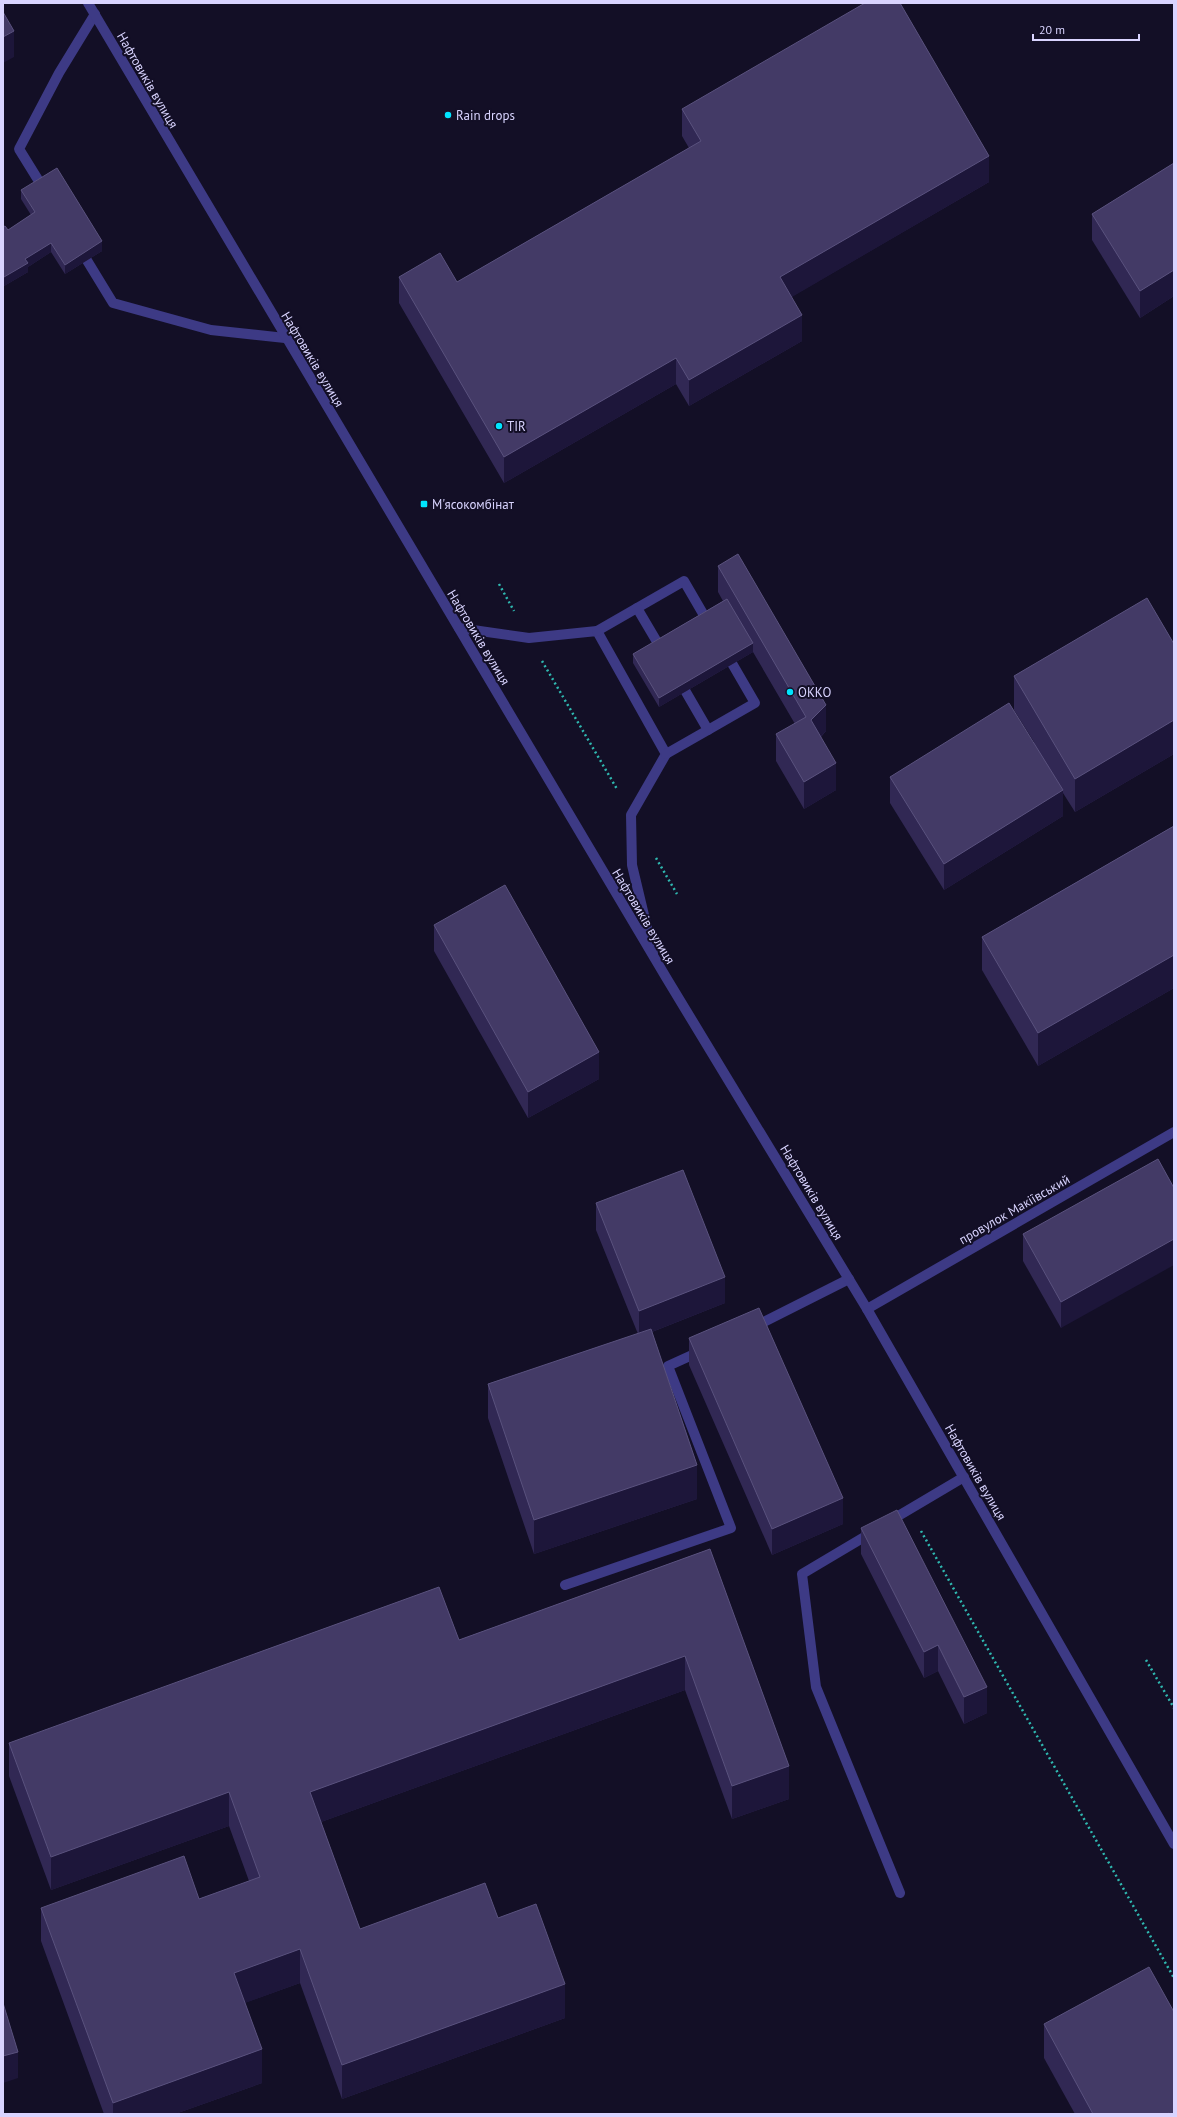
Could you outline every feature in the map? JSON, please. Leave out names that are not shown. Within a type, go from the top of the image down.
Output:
[{"type":"street","name":"Нафтовиків вулиця","points":[[88,3],[654,957],[867,1309],[1174,1844]]},
{"type":"street","points":[[52,203],[19,149],[94,14]]},
{"type":"street","points":[[76,243],[113,303],[211,330],[286,338]]},
{"type":"street","points":[[459,628],[529,638],[596,631],[684,581],[755,703],[666,754],[632,815],[632,865],[654,957]]},
{"type":"street","points":[[637,608],[708,730]]},
{"type":"street","points":[[596,631],[666,754]]},
{"type":"street","name":"провулок Макіївський","points":[[867,1309],[1174,1132]]},
{"type":"street","points":[[747,1330],[849,1279]]},
{"type":"street","points":[[565,1586],[731,1528],[668,1366],[711,1347]]},
{"type":"street","points":[[900,1892],[816,1687],[802,1574],[964,1477]]},
{"type":"path","points":[[499,584],[632,815]]},
{"type":"path","points":[[654,854],[677,894]]},
{"type":"path","points":[[909,1510],[1174,1978]]},
{"type":"path","points":[[1146,1660],[1174,1708]]},
{"type":"building","points":[[865,3],[900,3],[989,156],[780,277],[802,315],[689,380],[676,358],[504,457],[399,277],[440,253],[457,282],[701,141],[682,109]]},
{"type":"building","points":[[3,12],[14,31],[3,37]]},
{"type":"building","points":[[1174,163],[1174,270],[1140,291],[1092,214]]},
{"type":"building","points":[[57,168],[102,241],[65,265],[51,243],[25,259],[28,263],[4,277],[3,227],[5,226],[8,230],[35,212],[21,190]]},
{"type":"building","points":[[738,554],[826,705],[811,720],[836,763],[804,782],[776,734],[806,717],[718,566]]},
{"type":"building","points":[[1147,598],[1174,644],[1174,720],[1075,779],[1014,676]]},
{"type":"building","points":[[727,599],[753,643],[659,698],[633,654]]},
{"type":"building","points":[[1009,703],[1063,790],[944,864],[890,777]]},
{"type":"building","points":[[1174,826],[1174,955],[1038,1033],[982,937]]},
{"type":"building","points":[[505,885],[599,1052],[528,1092],[434,925]]},
{"type":"building","points":[[1158,1159],[1174,1188],[1174,1239],[1061,1302],[1023,1234]]},
{"type":"building","points":[[683,1170],[725,1277],[639,1311],[596,1203]]},
{"type":"building","points":[[759,1308],[843,1498],[772,1529],[689,1338]]},
{"type":"building","points":[[651,1329],[697,1465],[534,1520],[488,1384]]},
{"type":"building","points":[[897,1510],[987,1687],[964,1697],[938,1645],[924,1652],[861,1528]]},
{"type":"building","points":[[710,1549],[789,1766],[732,1786],[685,1656],[310,1792],[360,1929],[485,1883],[498,1918],[536,1904],[565,1984],[342,2065],[300,1949],[234,1973],[262,2049],[113,2103],[41,1908],[184,1856],[199,1899],[260,1877],[229,1792],[51,1857],[9,1743],[439,1587],[459,1640]]},
{"type":"building","points":[[1149,1967],[1174,2012],[1174,2114],[1093,2114],[1044,2024]]},
{"type":"building","points":[[3,2003],[18,2052],[3,2056]]},
{"type":"place","name":"Rain drops","points":[[448,115]]},
{"type":"place","name":"TIR","points":[[499,426]]},
{"type":"place","name":"М'ясокомбінат","points":[[424,504]]},
{"type":"place","name":"ОККО","points":[[790,692]]}]
